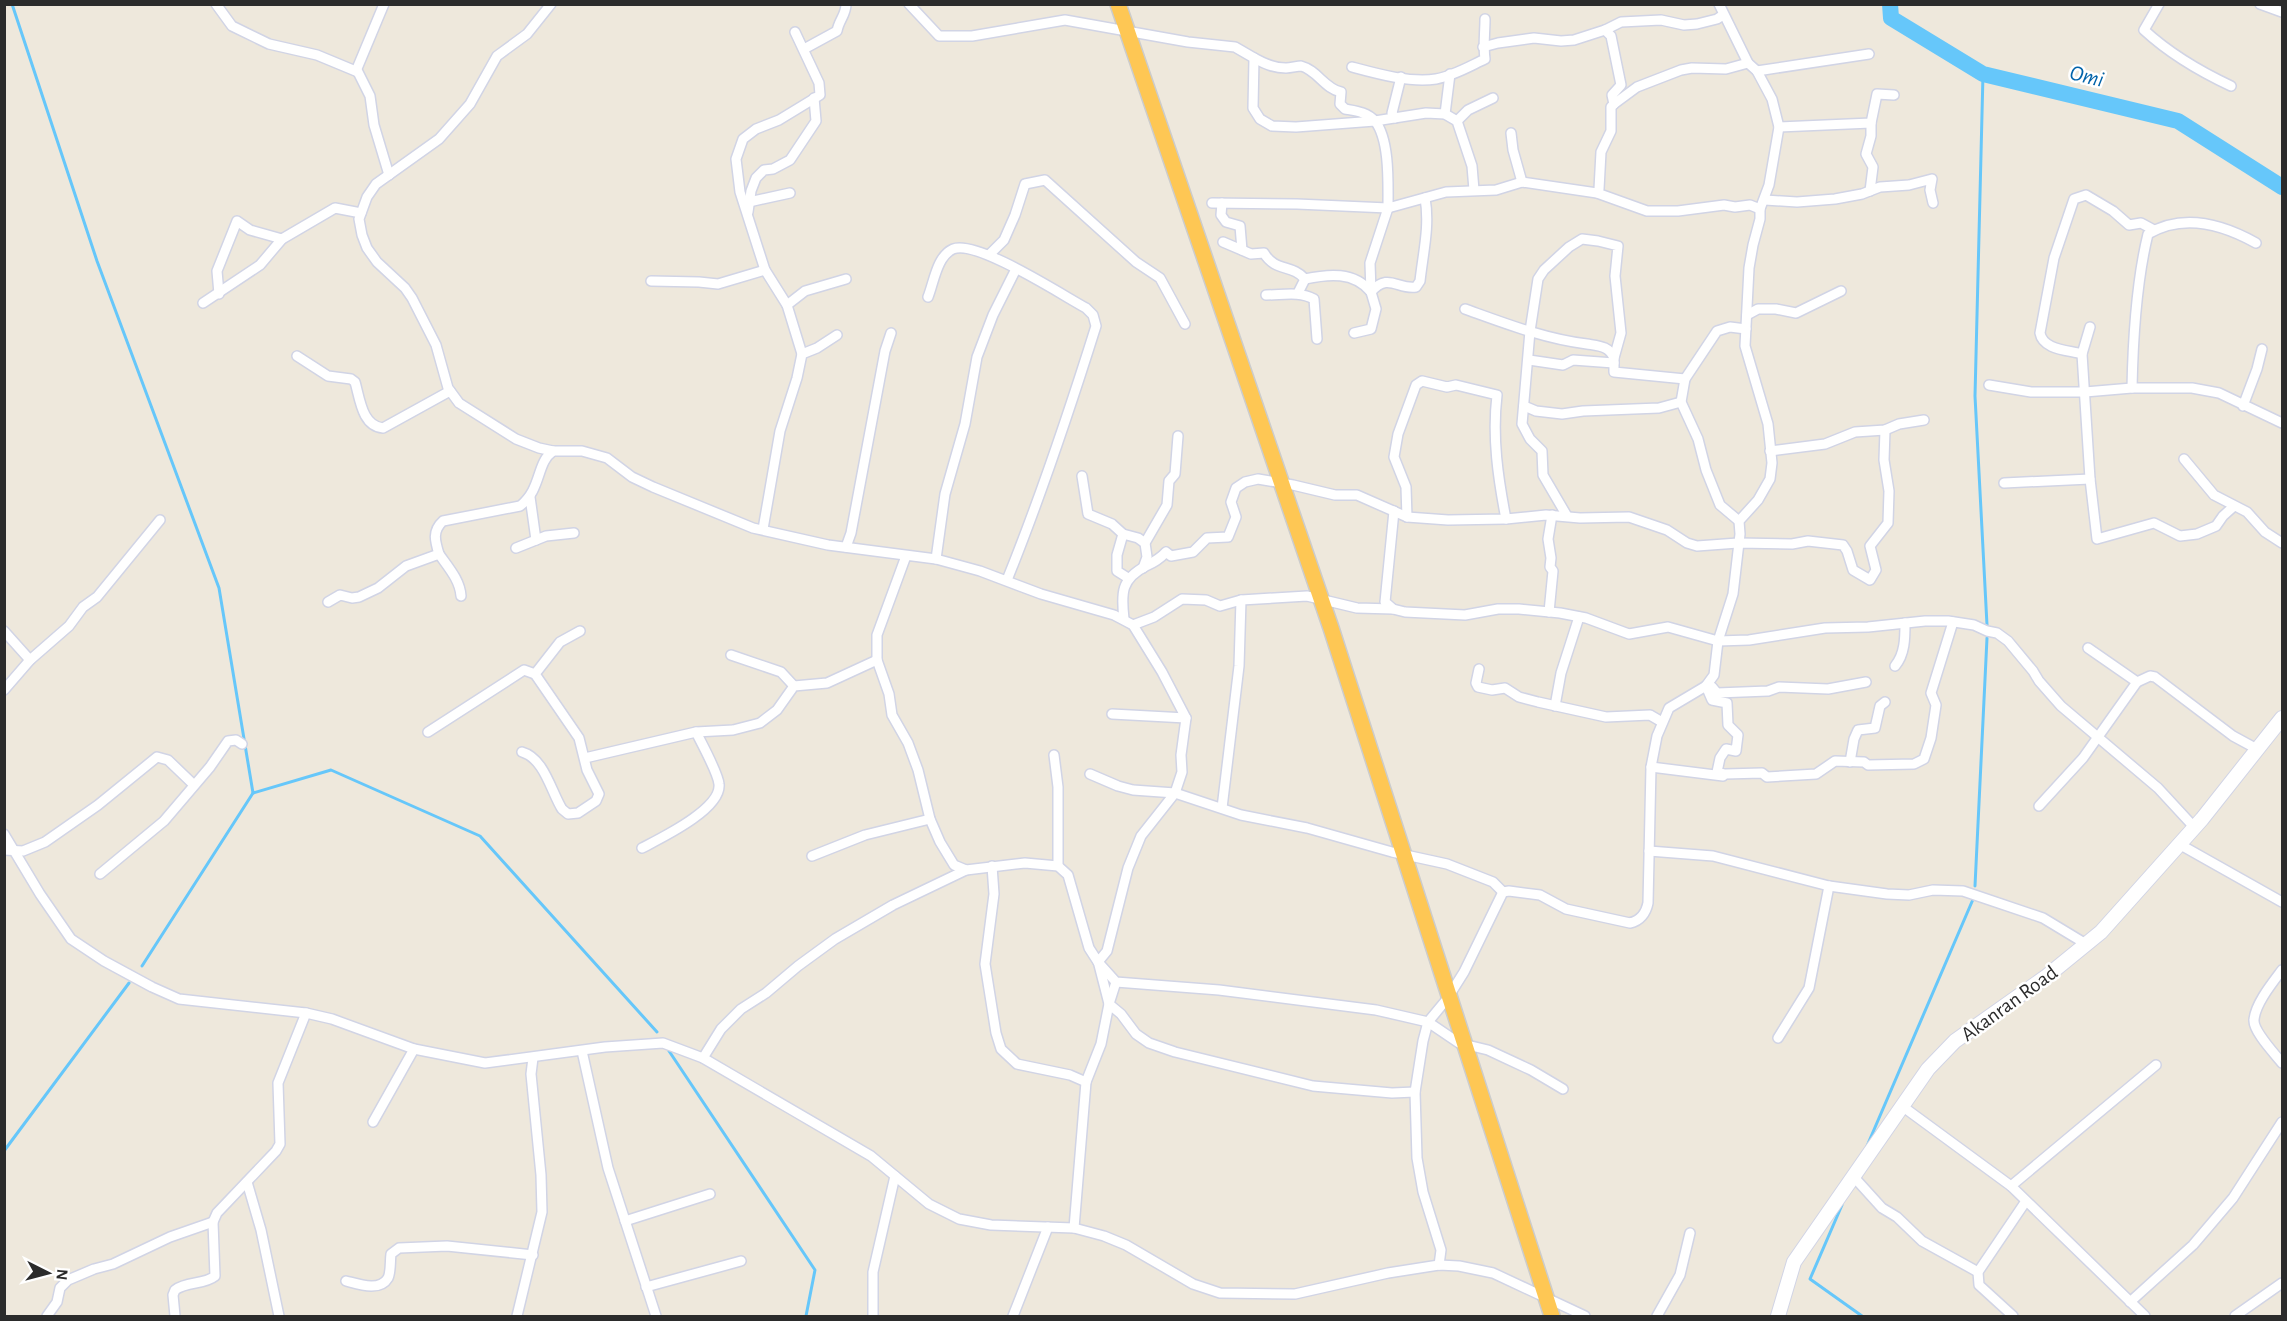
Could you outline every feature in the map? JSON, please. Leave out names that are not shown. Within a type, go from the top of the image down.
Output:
[{"type":"highway","points":[[1118,4],[1331,628],[1552,1317]]},
{"type":"main road","name":"Akanran Road","points":[[1778,1317],[1794,1262],[1928,1069],[1955,1041],[2047,976],[2101,932],[2194,827],[2283,718]]},
{"type":"street","points":[[216,4],[232,26],[270,44],[317,55],[356,71],[370,96],[374,125],[389,175]]},
{"type":"street","points":[[356,71],[384,4]]},
{"type":"street","points":[[551,4],[527,34],[497,56],[470,104],[439,139],[376,184],[367,197],[359,219],[367,248],[377,262],[405,288],[412,298],[436,345],[450,391],[459,403],[516,439],[553,451],[582,451],[607,458],[632,477],[735,522],[828,545],[936,559],[1124,619],[1133,625],[1162,672],[1186,718],[1182,772],[1175,793],[1141,836],[1128,868],[1107,951],[1098,962]]},
{"type":"street","points":[[804,49],[837,31],[838,22],[846,13],[846,4]]},
{"type":"street","points":[[909,4],[939,36],[972,36],[1065,20],[1188,42],[1235,47],[1269,66],[1301,66],[1332,90],[1341,92],[1340,104],[1345,110],[1362,111],[1375,121],[1387,153],[1388,208],[1370,262],[1371,292],[1376,309],[1371,329],[1354,333]]},
{"type":"street","points":[[1503,892],[1540,895],[1566,909],[1630,922],[1636,921],[1647,907],[1651,767],[1657,736],[1669,708],[1706,686],[1714,675],[1718,641],[1733,594],[1738,521],[1758,500],[1770,479],[1772,463],[1768,424],[1745,346],[1752,245],[1760,219],[1779,127],[1772,99],[1757,71],[1748,63],[1719,4]]},
{"type":"street","points":[[2159,4],[2144,30],[2179,58],[2231,86]]},
{"type":"street","points":[[2260,4],[2283,12]]},
{"type":"street","points":[[1483,47],[1534,38],[1574,40],[1621,22],[1661,20],[1684,25],[1717,19],[1723,15]]},
{"type":"street","points":[[1352,67],[1401,77],[1437,79],[1485,58],[1483,47],[1486,36],[1485,19]]},
{"type":"street","points":[[1605,30],[1611,36],[1620,76],[1621,85],[1612,95],[1614,104]]},
{"type":"street","points":[[763,529],[780,430],[797,378],[802,354],[787,304],[765,270],[747,217],[740,192],[736,159],[743,139],[756,129],[779,120],[820,95],[819,83],[795,32]]},
{"type":"street","points":[[1757,71],[1869,54]]},
{"type":"street","points":[[1254,58],[1253,108],[1260,119],[1272,126],[1296,127],[1375,121],[1426,113],[1445,114],[1457,121],[1472,166],[1474,190]]},
{"type":"street","points":[[1597,193],[1601,152],[1611,131],[1611,107],[1614,104],[1637,87],[1681,70],[1726,69],[1748,63]]},
{"type":"street","points":[[1445,114],[1450,74]]},
{"type":"street","points":[[1395,118],[1392,113],[1401,77]]},
{"type":"street","points":[[1870,191],[1873,167],[1866,154],[1877,94],[1894,95]]},
{"type":"street","points":[[747,217],[756,178],[764,170],[773,169],[790,160],[816,121],[814,98]]},
{"type":"street","points":[[1457,121],[1468,110],[1493,98]]},
{"type":"street","points":[[1779,127],[1870,123]]},
{"type":"street","points":[[1511,133],[1522,182]]},
{"type":"street","points":[[1242,250],[1240,226],[1226,222],[1217,203],[1388,208],[1446,192],[1496,190],[1522,182],[1597,193],[1647,211],[1678,211],[1724,205],[1735,207],[1835,199],[1880,187],[1909,185],[1932,179],[1930,190],[1932,203]]},
{"type":"street","points":[[990,254],[1004,240],[1025,184],[1045,180],[1136,262],[1160,278],[1185,324]]},
{"type":"street","points":[[749,202],[790,193]]},
{"type":"street","points":[[2082,354],[2047,345],[2040,333],[2054,258],[2074,199],[2086,195],[2113,211],[2129,225],[2141,223],[2154,230]]},
{"type":"street","points":[[1371,292],[1381,282],[1400,284],[1410,288],[1416,287],[1420,281],[1427,232],[1428,215],[1425,198]]},
{"type":"street","points":[[203,303],[260,266],[282,239],[335,208],[361,213]]},
{"type":"street","points":[[219,294],[217,271],[237,221],[250,230],[282,239]]},
{"type":"street","points":[[2132,388],[2140,270],[2148,234],[2171,223],[2195,223],[2238,233],[2256,243]]},
{"type":"street","points":[[1567,516],[1543,475],[1542,451],[1530,439],[1522,424],[1530,331],[1538,279],[1544,270],[1569,247],[1582,239],[1618,246],[1615,276],[1621,333],[1614,360]]},
{"type":"street","points":[[1223,242],[1251,254],[1264,253],[1269,263],[1299,273],[1305,279]]},
{"type":"street","points":[[928,297],[945,255],[954,248],[964,248],[990,254],[1086,308],[1093,315],[1096,326],[1042,494],[1007,580]]},
{"type":"street","points":[[936,559],[945,494],[965,424],[977,357],[993,315],[1016,269]]},
{"type":"street","points":[[651,281],[718,284],[765,270]]},
{"type":"street","points":[[1305,279],[1321,276],[1355,278],[1365,284],[1371,292]]},
{"type":"street","points":[[787,304],[805,291],[846,279]]},
{"type":"street","points":[[1298,293],[1305,279]]},
{"type":"street","points":[[1747,315],[1758,309],[1796,313],[1841,291]]},
{"type":"street","points":[[1266,296],[1286,296],[1298,293],[1314,299],[1317,339]]},
{"type":"street","points":[[1464,309],[1566,342],[1603,346],[1611,351],[1616,373],[1685,380]]},
{"type":"street","points":[[1738,521],[1720,506],[1706,470],[1698,439],[1680,402],[1685,380],[1717,331],[1730,327],[1746,329]]},
{"type":"street","points":[[2090,327],[2082,354],[2090,479],[2097,539],[2154,523],[2180,536],[2197,534],[2216,526],[2233,507]]},
{"type":"street","points":[[846,547],[851,533],[885,351],[891,333]]},
{"type":"street","points":[[802,354],[817,348],[837,335]]},
{"type":"street","points":[[2242,406],[2257,369],[2262,349]]},
{"type":"street","points":[[297,356],[328,376],[351,379],[355,382],[366,420],[375,427],[383,428],[450,391]]},
{"type":"street","points":[[1529,360],[1563,365],[1573,360],[1614,360]]},
{"type":"street","points":[[1407,517],[1406,487],[1394,457],[1398,434],[1405,414],[1416,385],[1422,381],[1497,395],[1494,427],[1499,485],[1506,519]]},
{"type":"street","points":[[1989,385],[2031,392],[2085,392],[2132,388],[2209,390],[2283,423]]},
{"type":"street","points":[[1524,406],[1536,411],[1562,414],[1659,408],[1680,402]]},
{"type":"street","points":[[1770,451],[1825,444],[1855,432],[1885,430],[1899,424],[1924,420]]},
{"type":"street","points":[[1124,619],[1121,596],[1128,578],[1160,559],[1166,552],[1171,556],[1192,553],[1207,538],[1228,537],[1236,517],[1231,502],[1236,489],[1250,480],[1258,479],[1335,495],[1357,495],[1407,517],[1448,520],[1552,515],[1629,518],[1667,530],[1687,543],[1697,546],[1738,543],[1792,544],[1808,541],[1843,545],[1853,570],[1870,580],[1876,570],[1870,546],[1888,523],[1889,491],[1884,460],[1885,430]]},
{"type":"street","points":[[1143,568],[1147,557],[1145,543],[1167,505],[1169,481],[1175,474],[1178,436]]},
{"type":"street","points":[[461,596],[461,588],[439,554],[435,533],[437,527],[443,522],[520,506],[530,497],[538,483],[546,456],[553,451]]},
{"type":"street","points":[[2184,459],[2214,495],[2233,507],[2247,512],[2265,532],[2283,543]]},
{"type":"street","points":[[1082,476],[1088,514],[1112,524],[1123,534],[1138,538],[1145,543]]},
{"type":"street","points":[[2004,483],[2090,479]]},
{"type":"street","points":[[530,497],[536,540]]},
{"type":"street","points":[[1393,609],[1385,602],[1394,511]]},
{"type":"street","points":[[1549,612],[1553,571],[1550,567],[1548,539],[1552,515]]},
{"type":"street","points":[[4,690],[30,660],[69,626],[83,608],[97,597],[160,520]]},
{"type":"street","points":[[516,549],[546,536],[574,533]]},
{"type":"street","points":[[1123,534],[1117,555],[1118,571],[1128,578]]},
{"type":"street","points":[[328,602],[340,595],[359,597],[378,588],[406,566],[439,554]]},
{"type":"street","points":[[906,556],[877,635],[877,660],[890,694],[892,715],[908,743],[918,770],[930,819],[954,866],[966,870]]},
{"type":"street","points":[[1133,625],[1154,617],[1182,599],[1206,600],[1220,606],[1241,600],[1307,596],[1357,608],[1393,609],[1405,612],[1465,615],[1498,609],[1549,612],[1579,617],[1629,634],[1668,627],[1718,641],[1749,640],[1825,628],[1953,622],[1997,633],[2008,640],[2049,693],[2158,788],[2194,827]]},
{"type":"street","points":[[1222,808],[1239,666],[1241,600]]},
{"type":"street","points":[[1555,706],[1561,673],[1579,617]]},
{"type":"street","points":[[1651,767],[1725,774],[1762,773],[1767,777],[1816,774],[1835,761],[1864,762],[1868,765],[1914,764],[1924,759],[1931,738],[1936,705],[1931,693],[1953,622]]},
{"type":"street","points":[[1895,666],[1901,659],[1905,642],[1905,623]]},
{"type":"street","points":[[4,631],[30,660]]},
{"type":"street","points":[[535,674],[560,642],[580,631]]},
{"type":"street","points":[[2088,648],[2137,682]]},
{"type":"street","points":[[731,656],[781,672],[794,686]]},
{"type":"street","points":[[585,758],[696,732],[733,730],[760,723],[777,710],[794,686],[828,683],[864,664],[877,660]]},
{"type":"street","points":[[1479,669],[1476,683],[1478,687],[1492,690],[1505,688],[1519,697],[1606,717],[1650,715],[1662,722]]},
{"type":"street","points":[[428,732],[494,692],[518,673],[528,670],[535,674],[579,738],[587,770],[599,794],[596,801],[572,815],[562,809],[539,764],[530,754],[522,752]]},
{"type":"street","points":[[2039,806],[2098,737],[2137,682],[2150,676],[2156,677],[2233,736],[2258,749]]},
{"type":"street","points":[[1706,686],[1712,687],[1717,693],[1768,690],[1779,687],[1828,689],[1866,682]]},
{"type":"street","points":[[1706,686],[1712,700],[1727,703],[1728,725],[1738,735],[1736,751],[1726,749],[1720,758],[1717,772],[1725,774]]},
{"type":"street","points":[[1850,762],[1858,730],[1875,728],[1880,706],[1884,702]]},
{"type":"street","points":[[1112,714],[1186,718]]},
{"type":"street","points":[[642,848],[693,819],[709,805],[718,793],[719,783],[696,732]]},
{"type":"street","points":[[100,874],[164,821],[228,741],[236,740],[242,744]]},
{"type":"street","points":[[1054,754],[1058,787],[1058,866]]},
{"type":"street","points":[[9,850],[23,851],[45,842],[98,805],[157,757],[168,760],[194,785]]},
{"type":"street","points":[[1090,774],[1133,790],[1175,793],[1241,815],[1306,828],[1446,864],[1493,882],[1503,892]]},
{"type":"street","points":[[812,856],[865,835],[930,819]]},
{"type":"street","points":[[4,834],[9,850],[72,939],[104,961],[179,999],[306,1013],[332,1019],[414,1050],[485,1063],[663,1043],[703,1058],[871,1156],[929,1204],[959,1219],[991,1225],[1074,1228],[1104,1236],[1126,1245],[1192,1284],[1220,1293],[1295,1294],[1388,1273],[1439,1265],[1459,1266],[1493,1273],[1585,1317]]},
{"type":"street","points":[[2179,844],[2283,902]]},
{"type":"street","points":[[1649,851],[1713,856],[1829,886],[1909,895],[1933,890],[1963,891],[2043,918],[2086,944]]},
{"type":"street","points":[[703,1058],[721,1029],[741,1009],[766,993],[835,939],[893,905],[966,870],[1025,863],[1058,866],[1068,874],[1089,948],[1116,982],[1219,990],[1376,1010],[1428,1023],[1459,1042],[1488,1050],[1531,1070],[1563,1089]]},
{"type":"street","points":[[992,866],[994,894],[985,964],[996,1033],[1001,1049],[1017,1064],[1070,1075],[1086,1082]]},
{"type":"street","points":[[1778,1038],[1809,988],[1829,886]]},
{"type":"street","points":[[1439,1265],[1441,1250],[1423,1192],[1417,1158],[1415,1092],[1428,1023],[1464,972],[1503,892]]},
{"type":"street","points":[[1098,962],[1109,1004],[1121,1014],[1136,1034],[1149,1043],[1175,1052],[1313,1086],[1392,1093],[1415,1092]]},
{"type":"street","points":[[2283,970],[2263,997],[2253,1020],[2257,1031],[2283,1063]]},
{"type":"street","points":[[1074,1228],[1086,1082],[1101,1044],[1116,982]]},
{"type":"street","points":[[175,1317],[173,1295],[175,1290],[194,1282],[210,1280],[215,1276],[213,1222],[217,1214],[280,1144],[278,1083],[306,1013]]},
{"type":"street","points":[[373,1122],[414,1050]]},
{"type":"street","points":[[582,1051],[608,1168],[656,1317]]},
{"type":"street","points":[[518,1317],[542,1212],[541,1175],[531,1074],[533,1058]]},
{"type":"street","points":[[2011,1186],[2156,1065]]},
{"type":"street","points":[[1902,1106],[2011,1186],[2145,1317]]},
{"type":"street","points":[[2130,1302],[2193,1245],[2233,1198],[2283,1122]]},
{"type":"street","points":[[873,1317],[873,1272],[895,1176]]},
{"type":"street","points":[[1853,1176],[1882,1208],[1897,1217],[1922,1241],[1978,1272]]},
{"type":"street","points":[[247,1182],[263,1240],[279,1317]]},
{"type":"street","points":[[625,1221],[710,1194]]},
{"type":"street","points":[[2013,1317],[1979,1285],[1978,1272],[2026,1201]]},
{"type":"street","points":[[47,1317],[54,1310],[60,1288],[68,1280],[93,1269],[113,1264],[170,1237],[213,1222]]},
{"type":"street","points":[[1013,1317],[1048,1227]]},
{"type":"street","points":[[1658,1317],[1680,1275],[1690,1233]]},
{"type":"street","points":[[346,1281],[369,1286],[386,1281],[389,1276],[391,1254],[399,1248],[447,1246],[533,1255]]},
{"type":"street","points":[[646,1287],[741,1261]]},
{"type":"street","points":[[2235,1317],[2283,1283]]},
{"type":"waterway","points":[[12,4],[97,261],[219,588],[253,793],[142,966]]},
{"type":"waterway","name":"Omi","points":[[1890,4],[1891,18],[1983,74],[2178,121],[2282,187]]},
{"type":"waterway","points":[[1983,74],[1975,396],[1987,625]]},
{"type":"waterway","points":[[1975,886],[1987,638]]},
{"type":"waterway","points":[[253,793],[331,770],[480,836],[657,1032]]},
{"type":"waterway","points":[[1867,1146],[1974,897]]},
{"type":"waterway","points":[[4,1151],[129,983]]},
{"type":"waterway","points":[[669,1051],[815,1270],[806,1316]]},
{"type":"waterway","points":[[1842,1205],[1810,1279],[1862,1316]]}]
